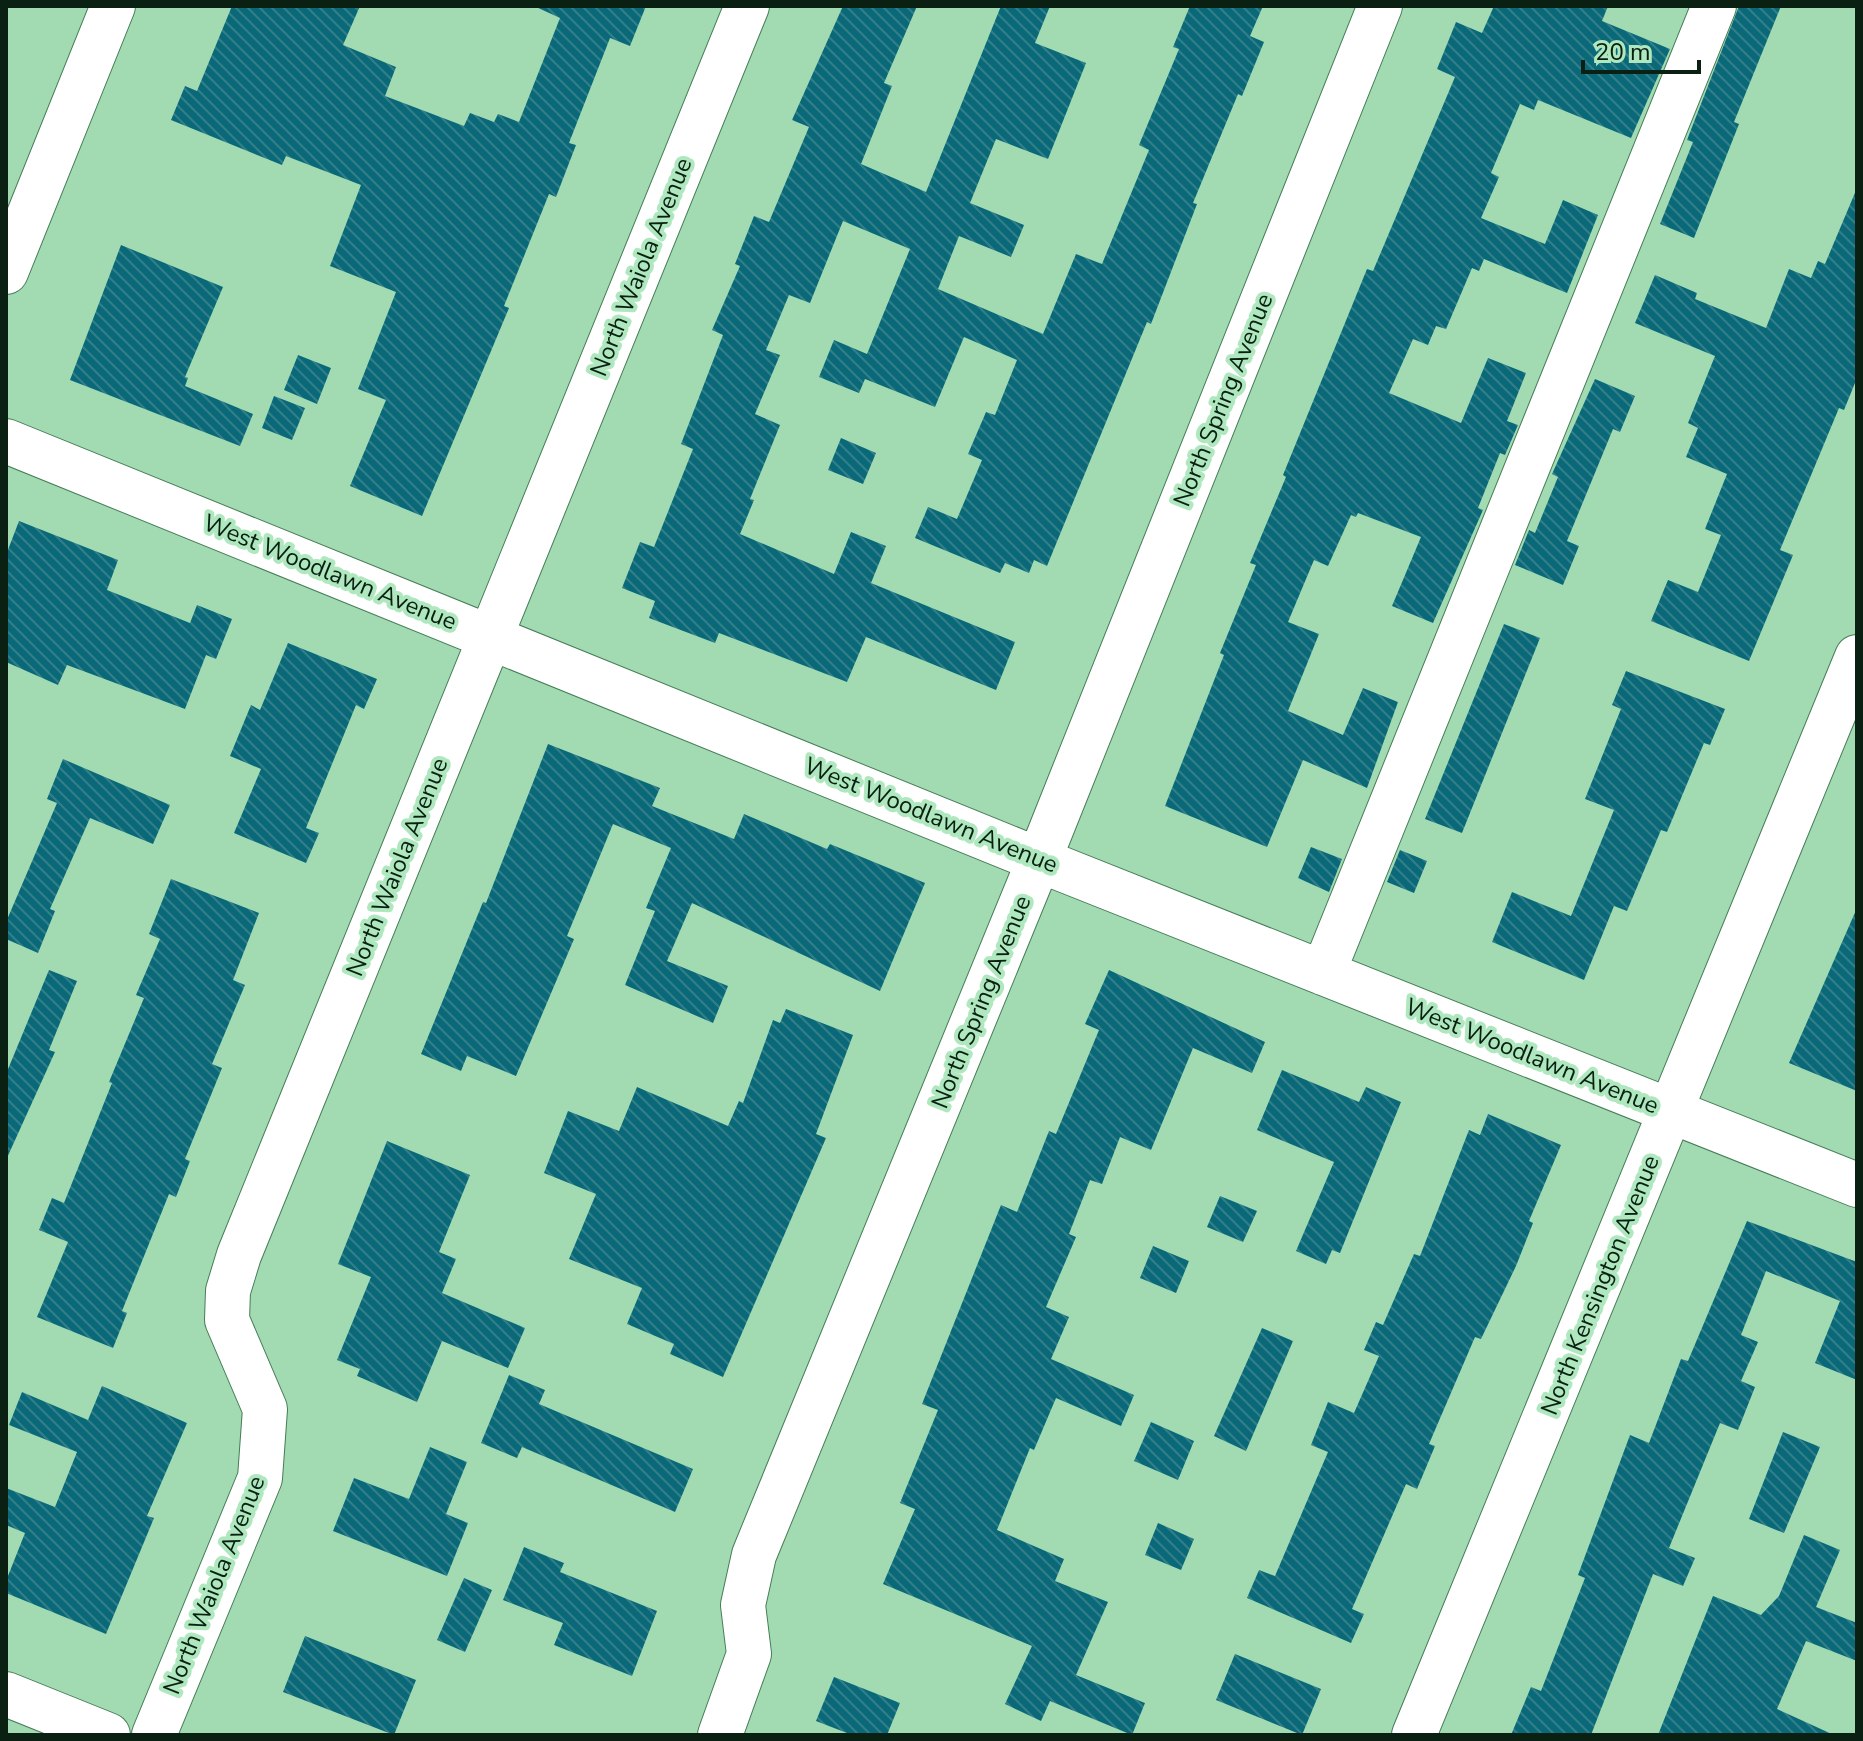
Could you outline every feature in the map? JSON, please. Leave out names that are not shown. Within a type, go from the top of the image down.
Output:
[{"type":"street","points":[[6,272],[113,6]]},
{"type":"street","name":"North Waiola Avenue","points":[[154,1735],[260,1478],[265,1409],[227,1320],[228,1291],[239,1255],[747,6]]},
{"type":"street","name":"North Spring Avenue","points":[[720,1735],[749,1654],[743,1605],[754,1555],[1039,860],[1380,6]]},
{"type":"street","points":[[1323,973],[1714,6]]},
{"type":"street","name":"West Woodlawn Avenue","points":[[6,441],[1039,860],[1857,1185]]},
{"type":"street","name":"North Kensington Avenue","points":[[1414,1735],[1857,657]]},
{"type":"street","points":[[6,1694],[108,1735]]},
{"type":"building","points":[[232,6],[360,6],[343,45],[396,67],[385,96],[464,126],[470,113],[494,122],[498,114],[519,122],[560,18],[534,6],[646,6],[630,46],[610,38],[569,143],[576,145],[556,197],[549,194],[504,306],[509,308],[422,516],[350,486],[386,400],[358,389],[396,292],[330,266],[361,185],[286,156],[282,165],[171,120],[185,86],[197,91]]},
{"type":"building","points":[[843,6],[917,6],[884,83],[892,86],[861,164],[926,192],[1001,6],[1050,6],[1035,43],[1086,63],[1048,159],[996,139],[970,203],[1024,225],[1011,257],[959,236],[938,289],[1043,334],[1076,254],[1102,264],[1149,150],[1139,145],[1179,49],[1173,47],[1190,6],[1263,6],[1250,36],[1264,42],[1242,96],[1238,94],[1193,203],[1197,204],[1151,324],[1147,322],[1047,566],[1034,560],[1029,573],[1005,563],[1000,573],[915,538],[928,507],[957,519],[982,460],[968,454],[986,412],[995,415],[1017,360],[964,337],[935,407],[865,379],[859,393],[819,377],[834,340],[867,354],[910,249],[843,221],[810,303],[789,295],[766,350],[780,355],[755,414],[780,425],[750,499],[754,500],[740,534],[834,574],[851,532],[886,546],[871,583],[1015,642],[996,690],[866,637],[847,682],[719,633],[715,643],[649,618],[655,601],[622,588],[640,542],[654,547],[693,449],[681,444],[723,335],[712,330],[740,266],[735,264],[754,216],[769,222],[809,127],[792,120]]},
{"type":"building","points":[[1494,6],[1608,6],[1602,21],[1670,49],[1631,138],[1538,100],[1534,110],[1520,104],[1491,173],[1499,177],[1481,218],[1545,244],[1563,200],[1598,215],[1567,293],[1484,259],[1479,271],[1472,268],[1446,329],[1436,326],[1428,345],[1413,339],[1389,393],[1461,423],[1488,358],[1526,373],[1507,421],[1518,425],[1505,455],[1500,453],[1478,508],[1483,510],[1433,623],[1392,606],[1421,537],[1358,513],[1356,517],[1351,515],[1328,566],[1314,560],[1288,622],[1319,634],[1288,711],[1343,735],[1363,688],[1398,702],[1367,788],[1303,760],[1267,847],[1165,806],[1224,655],[1220,653],[1256,565],[1250,563],[1286,477],[1283,475],[1367,269],[1373,271],[1455,77],[1437,69],[1456,22],[1482,33]]},
{"type":"building","points":[[1739,6],[1781,6],[1734,122],[1739,124],[1694,238],[1660,224],[1693,142],[1687,140]]},
{"type":"building","points":[[1857,188],[1857,378],[1844,410],[1839,408],[1780,550],[1793,555],[1749,661],[1651,621],[1668,580],[1698,592],[1721,535],[1705,529],[1727,474],[1686,457],[1698,428],[1688,423],[1715,356],[1635,323],[1655,275],[1697,293],[1695,299],[1766,328],[1789,269],[1811,278],[1818,261],[1825,264]]},
{"type":"building","points":[[121,245],[223,287],[185,377],[188,378],[185,386],[253,414],[240,446],[70,380]]},
{"type":"building","points":[[298,355],[331,368],[317,404],[284,390]]},
{"type":"building","points":[[1595,379],[1635,396],[1620,432],[1613,429],[1567,541],[1579,546],[1563,585],[1515,565],[1529,530],[1535,533],[1558,477],[1552,474]]},
{"type":"building","points":[[274,396],[305,408],[292,440],[262,428]]},
{"type":"building","points":[[841,438],[876,453],[863,484],[828,470]]},
{"type":"building","points":[[19,521],[118,560],[107,590],[190,623],[197,605],[232,619],[216,659],[206,655],[185,709],[67,665],[58,685],[6,662],[6,555]]},
{"type":"building","points":[[1504,624],[1540,638],[1462,833],[1425,819]]},
{"type":"building","points":[[288,643],[377,679],[364,709],[356,705],[306,828],[319,833],[306,863],[234,833],[261,769],[230,756],[251,705],[260,710]]},
{"type":"building","points":[[1626,671],[1725,709],[1710,745],[1704,743],[1667,832],[1661,830],[1627,911],[1614,906],[1584,980],[1492,942],[1512,892],[1571,916],[1614,810],[1585,799],[1621,709],[1612,705]]},
{"type":"building","points":[[548,744],[660,788],[652,806],[734,839],[744,814],[827,849],[830,844],[925,883],[880,991],[692,903],[667,961],[728,986],[713,1023],[625,985],[655,911],[646,908],[671,848],[613,824],[567,936],[574,939],[516,1076],[467,1056],[461,1071],[421,1054],[483,902],[486,903]]},
{"type":"building","points":[[63,759],[170,805],[153,844],[90,818],[50,909],[55,911],[38,953],[6,939],[6,922],[57,803],[47,799]]},
{"type":"building","points":[[1311,847],[1342,859],[1329,892],[1298,878]]},
{"type":"building","points":[[1400,850],[1427,861],[1414,893],[1387,882]]},
{"type":"building","points":[[171,879],[259,913],[233,980],[245,985],[212,1064],[222,1068],[185,1159],[190,1161],[176,1197],[169,1194],[122,1311],[127,1313],[113,1348],[37,1317],[68,1242],[39,1230],[52,1198],[64,1203],[144,998],[136,995],[160,939],[149,934]]},
{"type":"building","points":[[1857,908],[1857,1091],[1789,1063]]},
{"type":"building","points":[[49,970],[77,981],[49,1050],[55,1052],[6,1160],[6,1074]]},
{"type":"building","points":[[1109,970],[1265,1042],[1252,1073],[1193,1048],[1151,1150],[1120,1137],[1102,1184],[1090,1180],[1069,1234],[1076,1237],[1046,1307],[1069,1317],[1051,1359],[1134,1395],[1121,1426],[1056,1398],[1034,1450],[1030,1448],[997,1530],[1064,1559],[1055,1581],[1108,1602],[1076,1675],[1145,1703],[1132,1735],[1050,1701],[1041,1721],[1005,1704],[1032,1646],[883,1584],[915,1509],[900,1503],[938,1410],[922,1404],[1001,1205],[1017,1212],[1049,1131],[1056,1134],[1099,1030],[1085,1024]]},
{"type":"building","points":[[786,1009],[853,1035],[816,1134],[826,1138],[723,1377],[670,1354],[674,1344],[627,1324],[642,1288],[569,1259],[596,1194],[544,1173],[568,1111],[619,1131],[637,1087],[728,1126],[739,1101],[743,1103],[773,1020],[780,1023]]},
{"type":"building","points":[[1282,1070],[1359,1102],[1366,1087],[1401,1102],[1340,1253],[1332,1250],[1326,1264],[1296,1251],[1334,1162],[1257,1130]]},
{"type":"building","points":[[1488,1114],[1561,1145],[1529,1221],[1533,1223],[1516,1266],[1481,1339],[1475,1337],[1429,1444],[1435,1446],[1417,1489],[1406,1484],[1352,1609],[1364,1614],[1351,1643],[1247,1598],[1259,1570],[1275,1576],[1328,1452],[1311,1445],[1328,1402],[1354,1413],[1379,1356],[1364,1350],[1376,1322],[1383,1325],[1414,1254],[1420,1256],[1469,1130],[1480,1135]]},
{"type":"building","points":[[387,1141],[470,1175],[439,1252],[456,1259],[442,1293],[525,1328],[508,1368],[442,1341],[417,1402],[357,1376],[360,1369],[337,1360],[371,1277],[338,1264]]},
{"type":"building","points":[[1220,1196],[1257,1211],[1243,1242],[1207,1227]]},
{"type":"building","points":[[1747,1221],[1857,1262],[1857,1380],[1815,1363],[1840,1301],[1766,1271],[1741,1335],[1758,1342],[1741,1381],[1755,1387],[1738,1430],[1720,1423],[1669,1548],[1695,1558],[1683,1586],[1653,1574],[1591,1735],[1511,1735],[1531,1687],[1541,1691],[1585,1578],[1578,1575],[1630,1435],[1649,1443],[1681,1359],[1688,1361]]},
{"type":"building","points":[[1153,1246],[1189,1261],[1176,1293],[1140,1278]]},
{"type":"building","points":[[1262,1328],[1293,1341],[1246,1451],[1214,1436]]},
{"type":"building","points":[[509,1375],[545,1390],[539,1404],[693,1469],[675,1512],[522,1447],[517,1458],[481,1443]]},
{"type":"building","points":[[102,1386],[187,1423],[147,1516],[154,1518],[106,1634],[6,1593],[6,1581],[25,1533],[6,1525],[6,1488],[55,1507],[77,1452],[9,1425],[22,1392],[88,1420]]},
{"type":"building","points":[[1151,1422],[1194,1441],[1178,1480],[1134,1461]]},
{"type":"building","points":[[1783,1432],[1820,1447],[1784,1533],[1749,1519]]},
{"type":"building","points":[[430,1447],[467,1462],[446,1514],[468,1523],[447,1576],[333,1531],[354,1478],[409,1499]]},
{"type":"building","points":[[1158,1523],[1194,1539],[1181,1570],[1145,1555]]},
{"type":"building","points":[[1804,1535],[1840,1550],[1816,1607],[1857,1623],[1857,1661],[1806,1641],[1777,1709],[1834,1735],[1658,1735],[1713,1596],[1761,1615],[1779,1596]]},
{"type":"building","points":[[524,1547],[564,1563],[560,1572],[657,1611],[632,1676],[554,1645],[563,1623],[503,1600]]},
{"type":"building","points":[[464,1578],[492,1590],[465,1652],[437,1640]]},
{"type":"building","points":[[305,1636],[416,1680],[394,1735],[283,1692]]},
{"type":"building","points":[[1235,1654],[1321,1689],[1302,1735],[1216,1700]]},
{"type":"building","points":[[834,1677],[900,1703],[887,1735],[852,1735],[816,1721]]}]
